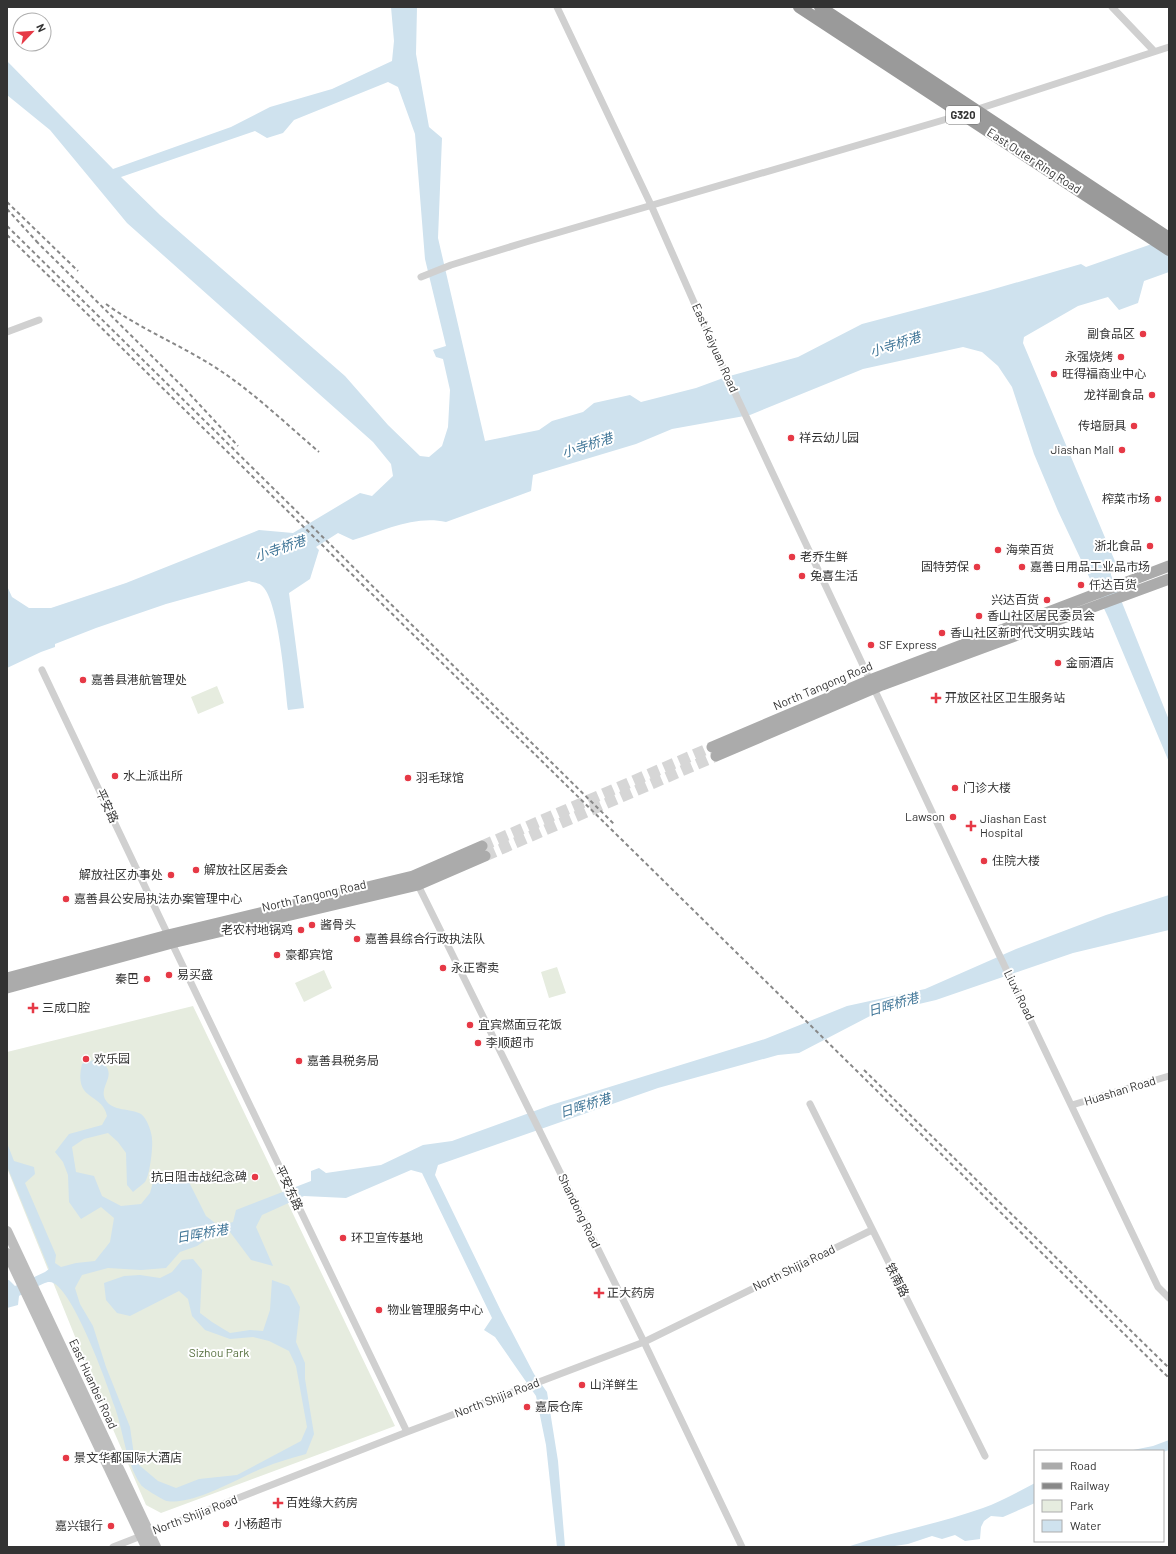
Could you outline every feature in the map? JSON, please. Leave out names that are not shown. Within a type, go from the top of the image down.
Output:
[{"type":"highway","name":"East Outer Ring Road","points":[[799,7],[963,114],[1131,218],[1169,238]]},
{"type":"highway","name":"East Outer Ring Road","points":[[820,7],[976,110],[1131,218],[1169,250]]},
{"type":"main road","name":"North Tangong Road","points":[[1096,600],[1120,584],[1169,566]]},
{"type":"main road","name":"North Tangong Road","points":[[714,751],[872,684],[1096,600],[1123,596],[1169,579]]},
{"type":"main road","name":"North Tangong Road","points":[[7,978],[416,880],[483,851]]},
{"type":"main road","name":"North Tangong Road","points":[[7,988],[170,939]]},
{"type":"street","name":"East Kaiyuan Road","points":[[557,7],[651,205],[719,359],[872,684]]},
{"type":"street","points":[[1112,7],[1154,51]]},
{"type":"street","points":[[421,277],[451,265],[526,242],[963,114],[1169,47]]},
{"type":"street","points":[[7,332],[39,320]]},
{"type":"street","name":"平安路","points":[[42,670],[170,939]]},
{"type":"street","name":"Liuxi Road","points":[[872,684],[1158,1287],[1169,1298]]},
{"type":"street","name":"Shandong Road","points":[[416,880],[644,1342],[742,1547]]},
{"type":"street","name":"平安东路","points":[[170,939],[408,1432]]},
{"type":"street","name":"Huashan Road","points":[[1072,1105],[1169,1076]]},
{"type":"street","name":"铁南路","points":[[810,1104],[985,1456]]},
{"type":"street","name":"North Shijia Road","points":[[113,1547],[644,1342],[872,1230]]},
{"type":"street","name":"East Huanbei Road","points":[[7,1231],[23,1276],[145,1534],[156,1547]]},
{"type":"street","name":"East Huanbei Road","points":[[7,1253],[23,1276]]},
{"type":"street","name":"East Huanbei Road","points":[[145,1534],[146,1547]]},
{"type":"green space","points":[[217,686],[224,703],[198,714],[191,697]]},
{"type":"green space","points":[[557,967],[566,993],[549,998],[541,972]]},
{"type":"green space","points":[[324,970],[332,988],[304,1002],[295,983]]},
{"type":"green space","name":"Sizhou Park","points":[[193,1006],[395,1426],[161,1513],[146,1505],[105,1411],[7,1168],[7,1052]]},
{"type":"water","name":"小寺桥港","points":[[391,7],[417,7],[416,54],[429,127],[442,138],[438,238],[485,441],[539,430],[552,421],[583,412],[594,403],[630,395],[641,402],[696,388],[726,377],[798,357],[862,324],[987,291],[1081,264],[1086,267],[1169,238],[1169,272],[1144,281],[1138,303],[1119,310],[1108,297],[1078,306],[1024,337],[1023,343],[1117,566],[1111,575],[1169,720],[1169,762],[1108,617],[1058,511],[1034,454],[1012,387],[998,366],[982,352],[963,347],[863,369],[750,415],[672,429],[636,444],[533,475],[531,491],[446,522],[434,520],[411,522],[353,540],[338,533],[316,547],[319,550],[310,579],[289,593],[304,708],[288,710],[280,643],[272,607],[267,593],[261,585],[249,581],[166,604],[96,628],[55,644],[55,647],[7,668],[7,586],[12,597],[29,608],[51,608],[126,583],[259,530],[293,533],[360,493],[372,496],[393,476],[391,464],[373,442],[127,223],[50,130],[7,95],[7,61],[113,169],[231,127],[270,107],[332,89],[392,61],[394,41]],"holes":[[[388,82],[398,87],[415,134],[425,259],[446,346],[433,350],[436,357],[443,359],[450,390],[448,427],[442,446],[429,457],[420,456],[388,425],[345,376],[160,215],[121,177],[255,131],[267,138],[283,133],[294,120]]]},
{"type":"water","name":"日晖桥港","points":[[1169,895],[1169,930],[1073,953],[936,1000],[872,1015],[799,1053],[778,1055],[658,1088],[438,1165],[435,1175],[501,1311],[534,1374],[547,1392],[558,1461],[565,1547],[557,1547],[546,1445],[536,1396],[495,1337],[484,1330],[492,1318],[422,1173],[411,1170],[346,1198],[304,1196],[262,1215],[256,1227],[273,1266],[251,1260],[230,1232],[213,1235],[197,1246],[180,1252],[166,1268],[141,1270],[108,1268],[82,1275],[75,1288],[80,1304],[93,1326],[106,1367],[130,1427],[134,1455],[139,1465],[158,1481],[176,1488],[199,1479],[237,1475],[301,1441],[307,1427],[296,1366],[289,1351],[269,1341],[253,1337],[230,1339],[205,1330],[192,1316],[188,1299],[179,1291],[130,1316],[117,1313],[106,1300],[104,1283],[124,1276],[140,1275],[160,1278],[172,1272],[182,1260],[193,1259],[202,1270],[200,1313],[230,1333],[250,1330],[263,1331],[270,1310],[272,1280],[289,1286],[300,1307],[296,1342],[305,1363],[305,1379],[314,1434],[306,1454],[268,1466],[202,1495],[189,1499],[167,1501],[153,1494],[141,1485],[131,1466],[117,1415],[96,1357],[77,1315],[58,1286],[49,1282],[43,1284],[19,1296],[18,1305],[7,1308],[7,1280],[15,1286],[49,1269],[7,1166],[7,1143],[14,1161],[34,1167],[35,1174],[25,1183],[56,1255],[55,1263],[61,1267],[76,1263],[95,1261],[110,1242],[114,1218],[101,1207],[81,1219],[69,1202],[68,1175],[63,1162],[55,1152],[69,1134],[102,1125],[107,1116],[100,1103],[89,1095],[81,1085],[80,1076],[82,1064],[97,1059],[104,1064],[108,1069],[109,1074],[104,1089],[105,1099],[112,1106],[137,1112],[143,1116],[151,1133],[152,1149],[147,1179],[133,1192],[127,1185],[126,1153],[118,1142],[108,1133],[84,1139],[72,1147],[76,1172],[94,1176],[102,1196],[121,1206],[141,1204],[150,1193],[155,1175],[187,1178],[206,1216],[219,1226],[233,1222],[236,1210],[311,1181],[311,1171],[319,1168],[326,1173],[381,1165],[423,1145],[452,1141],[551,1105],[765,1039],[847,1006],[925,989],[1016,949],[1106,915]]},
{"type":"water","points":[[1169,1440],[1169,1450],[1164,1452],[1164,1450],[1133,1450],[1153,1446]]},
{"type":"water","points":[[1034,1484],[1034,1503],[1003,1517],[991,1516],[984,1521],[981,1527],[980,1539],[965,1541],[955,1535],[942,1539],[932,1536],[908,1544],[888,1547],[847,1547],[949,1519],[1002,1500]]},
{"type":"tunnel","points":[[482,846],[712,747]]},
{"type":"tunnel","points":[[485,856],[716,756]]},
{"type":"railway","points":[[7,202],[78,271]]},
{"type":"railway","points":[[7,209],[39,244]]},
{"type":"railway","points":[[7,226],[614,824]]},
{"type":"railway","points":[[7,235],[1169,1378]]},
{"type":"railway","points":[[36,241],[185,389],[238,446]]},
{"type":"railway","points":[[106,304],[131,321],[197,356],[224,373],[266,406],[319,452]]},
{"type":"railway","points":[[864,1070],[1169,1368]]},
{"type":"place","name":"副食品区","points":[[1143,334]]},
{"type":"place","name":"永强烧烤","points":[[1121,357]]},
{"type":"place","name":"旺得福商业中心","points":[[1054,374]]},
{"type":"place","name":"龙祥副食品","points":[[1152,395]]},
{"type":"place","name":"传培厨具","points":[[1134,426]]},
{"type":"place","name":"祥云幼儿园","points":[[791,438]]},
{"type":"place","name":"Jiashan Mall","points":[[1122,450]]},
{"type":"place","name":"榨菜市场","points":[[1158,499]]},
{"type":"place","name":"浙北食品","points":[[1150,546]]},
{"type":"place","name":"海荣百货","points":[[998,550]]},
{"type":"place","name":"老乔生鲜","points":[[792,557]]},
{"type":"place","name":"固特劳保","points":[[977,567]]},
{"type":"place","name":"嘉善日用品工业品市场","points":[[1022,567]]},
{"type":"place","name":"兔喜生活","points":[[802,576]]},
{"type":"place","name":"仟达百货","points":[[1081,585]]},
{"type":"place","name":"兴达百货","points":[[1047,600]]},
{"type":"place","name":"香山社区居民委员会","points":[[979,616]]},
{"type":"place","name":"香山社区新时代文明实践站","points":[[942,633]]},
{"type":"place","name":"SF Express","points":[[871,645]]},
{"type":"place","name":"金丽酒店","points":[[1058,663]]},
{"type":"place","name":"嘉善县港航管理处","points":[[83,680]]},
{"type":"place","name":"开放区社区卫生服务站","points":[[936,698]]},
{"type":"place","name":"水上派出所","points":[[115,776]]},
{"type":"place","name":"羽毛球馆","points":[[408,778]]},
{"type":"place","name":"门诊大楼","points":[[955,788]]},
{"type":"place","name":"Lawson","points":[[953,817]]},
{"type":"place","name":"Jiashan East Hospital","points":[[971,826]]},
{"type":"place","name":"住院大楼","points":[[984,861]]},
{"type":"place","name":"解放社区居委会","points":[[196,870]]},
{"type":"place","name":"解放社区办事处","points":[[171,875]]},
{"type":"place","name":"嘉善县公安局执法办案管理中心","points":[[66,899]]},
{"type":"place","name":"酱骨头","points":[[312,925]]},
{"type":"place","name":"老农村地锅鸡","points":[[301,930]]},
{"type":"place","name":"嘉善县综合行政执法队","points":[[357,939]]},
{"type":"place","name":"豪都宾馆","points":[[277,955]]},
{"type":"place","name":"永正寄卖","points":[[443,968]]},
{"type":"place","name":"易买盛","points":[[169,975]]},
{"type":"place","name":"秦巴","points":[[147,979]]},
{"type":"place","name":"三成口腔","points":[[33,1008]]},
{"type":"place","name":"宜宾燃面豆花饭","points":[[470,1025]]},
{"type":"place","name":"李顺超市","points":[[478,1043]]},
{"type":"place","name":"欢乐园","points":[[86,1059]]},
{"type":"place","name":"嘉善县税务局","points":[[299,1061]]},
{"type":"place","name":"抗日阻击战纪念碑","points":[[255,1177]]},
{"type":"place","name":"环卫宣传基地","points":[[343,1238]]},
{"type":"place","name":"正大药房","points":[[599,1293]]},
{"type":"place","name":"物业管理服务中心","points":[[379,1310]]},
{"type":"place","name":"山洋鲜生","points":[[582,1385]]},
{"type":"place","name":"嘉辰仓库","points":[[527,1407]]},
{"type":"place","name":"景文华都国际大酒店","points":[[66,1458]]},
{"type":"place","name":"百姓缘大药房","points":[[278,1503]]},
{"type":"place","name":"小杨超市","points":[[226,1524]]},
{"type":"place","name":"嘉兴银行","points":[[111,1526]]}]
